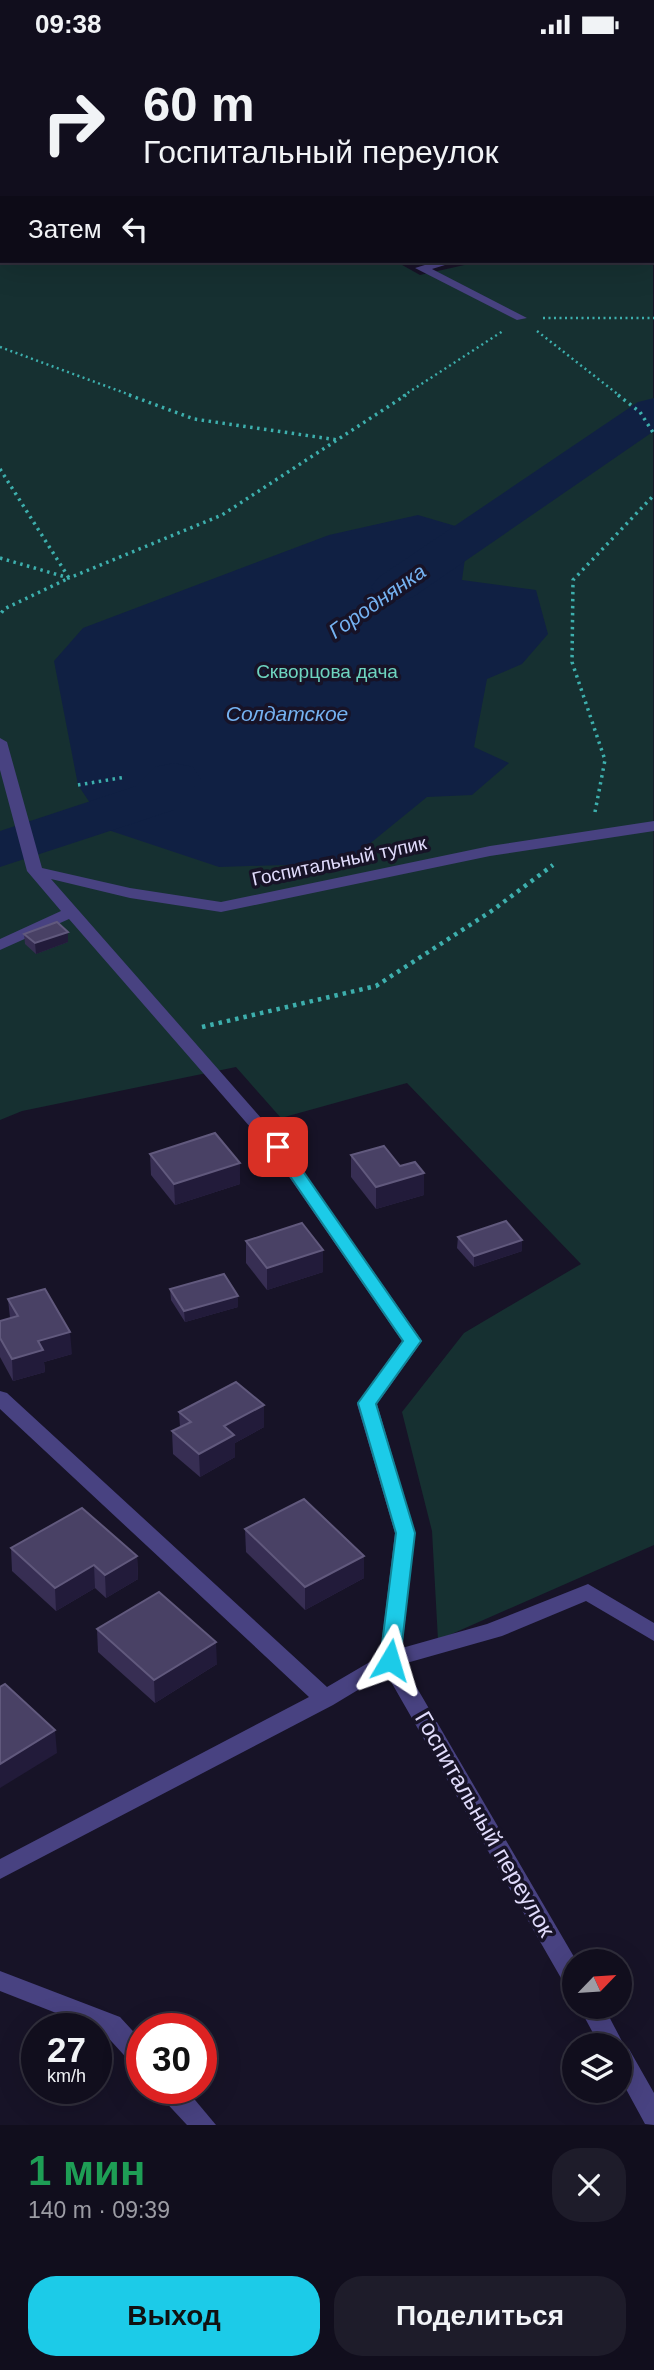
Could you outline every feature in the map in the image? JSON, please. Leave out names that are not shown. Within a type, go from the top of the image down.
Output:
[{"type":"street","points":[[443,263],[421,268],[521,318]]},
{"type":"street","points":[[0,742],[34,871],[278,1147],[412,1341],[367,1403],[405,1533],[390,1660]]},
{"type":"street","name":"Госпитальный тупик","points":[[34,871],[130,893],[221,907],[490,851],[654,826]]},
{"type":"street","points":[[0,945],[71,912]]},
{"type":"street","points":[[0,1398],[325,1699]]},
{"type":"street","points":[[0,1870],[325,1699],[390,1660],[494,1630],[588,1592],[654,1633]]},
{"type":"street","name":"Госпитальный переулок","points":[[390,1660],[562,1956]]},
{"type":"street","points":[[0,1981],[111,2024],[126,2040]]},
{"type":"street","points":[[632,2077],[654,2116]]},
{"type":"street","points":[[183,2104],[202,2125]]},
{"type":"path","points":[[0,615],[4,609],[69,578],[222,515],[340,440],[521,318],[654,318]]},
{"type":"path","points":[[521,318],[640,412],[654,434]]},
{"type":"path","points":[[0,347],[194,419],[340,440]]},
{"type":"path","points":[[0,469],[69,578]]},
{"type":"path","points":[[177,1033],[376,986],[493,910],[591,836],[606,760],[572,663],[573,580],[654,495]]},
{"type":"path","points":[[0,558],[69,578]]},
{"type":"path","points":[[78,785],[126,777]]},
{"type":"green space","name":"Скворцова дача","points":[[0,263],[399,263],[420,275],[473,263],[653,263],[654,1545],[438,1640],[432,1531],[402,1412],[464,1333],[581,1264],[407,1083],[281,1118],[236,1067],[22,1111],[0,1120]]},
{"type":"water","name":"Солдатское","points":[[418,515],[469,530],[462,580],[536,590],[548,634],[522,664],[487,679],[474,747],[509,763],[472,795],[427,797],[346,863],[219,867],[108,830],[78,785],[54,661],[83,628],[329,535]]},
{"type":"building","points":[[57,922],[68,932],[35,943],[24,934]]},
{"type":"building","points":[[215,1133],[240,1163],[174,1184],[150,1154]]},
{"type":"building","points":[[384,1146],[400,1166],[415,1162],[424,1173],[376,1187],[351,1155]]},
{"type":"building","points":[[506,1221],[522,1240],[474,1256],[458,1237]]},
{"type":"building","points":[[302,1223],[323,1250],[267,1268],[246,1241]]},
{"type":"building","points":[[224,1274],[238,1296],[184,1311],[170,1289]]},
{"type":"building","points":[[45,1289],[70,1332],[38,1341],[43,1350],[12,1359],[0,1338],[0,1321],[18,1316],[8,1299]]},
{"type":"building","points":[[236,1382],[264,1405],[224,1426],[234,1435],[199,1454],[172,1431],[191,1422],[179,1412]]},
{"type":"building","points":[[304,1499],[364,1556],[305,1587],[245,1529]]},
{"type":"building","points":[[82,1508],[137,1556],[105,1575],[94,1565],[55,1588],[11,1548]]},
{"type":"building","points":[[159,1592],[216,1642],[154,1680],[97,1629]]},
{"type":"building","points":[[5,1684],[55,1730],[0,1764],[0,1687]]},
{"type":"waterway","name":"Городнянка","points":[[396,587],[654,411]]},
{"type":"waterway","name":"Городнянка","points":[[0,850],[155,798],[174,779]]},
{"type":"route","points":[[278,1147],[412,1341],[367,1403],[405,1533],[390,1660]]}]
